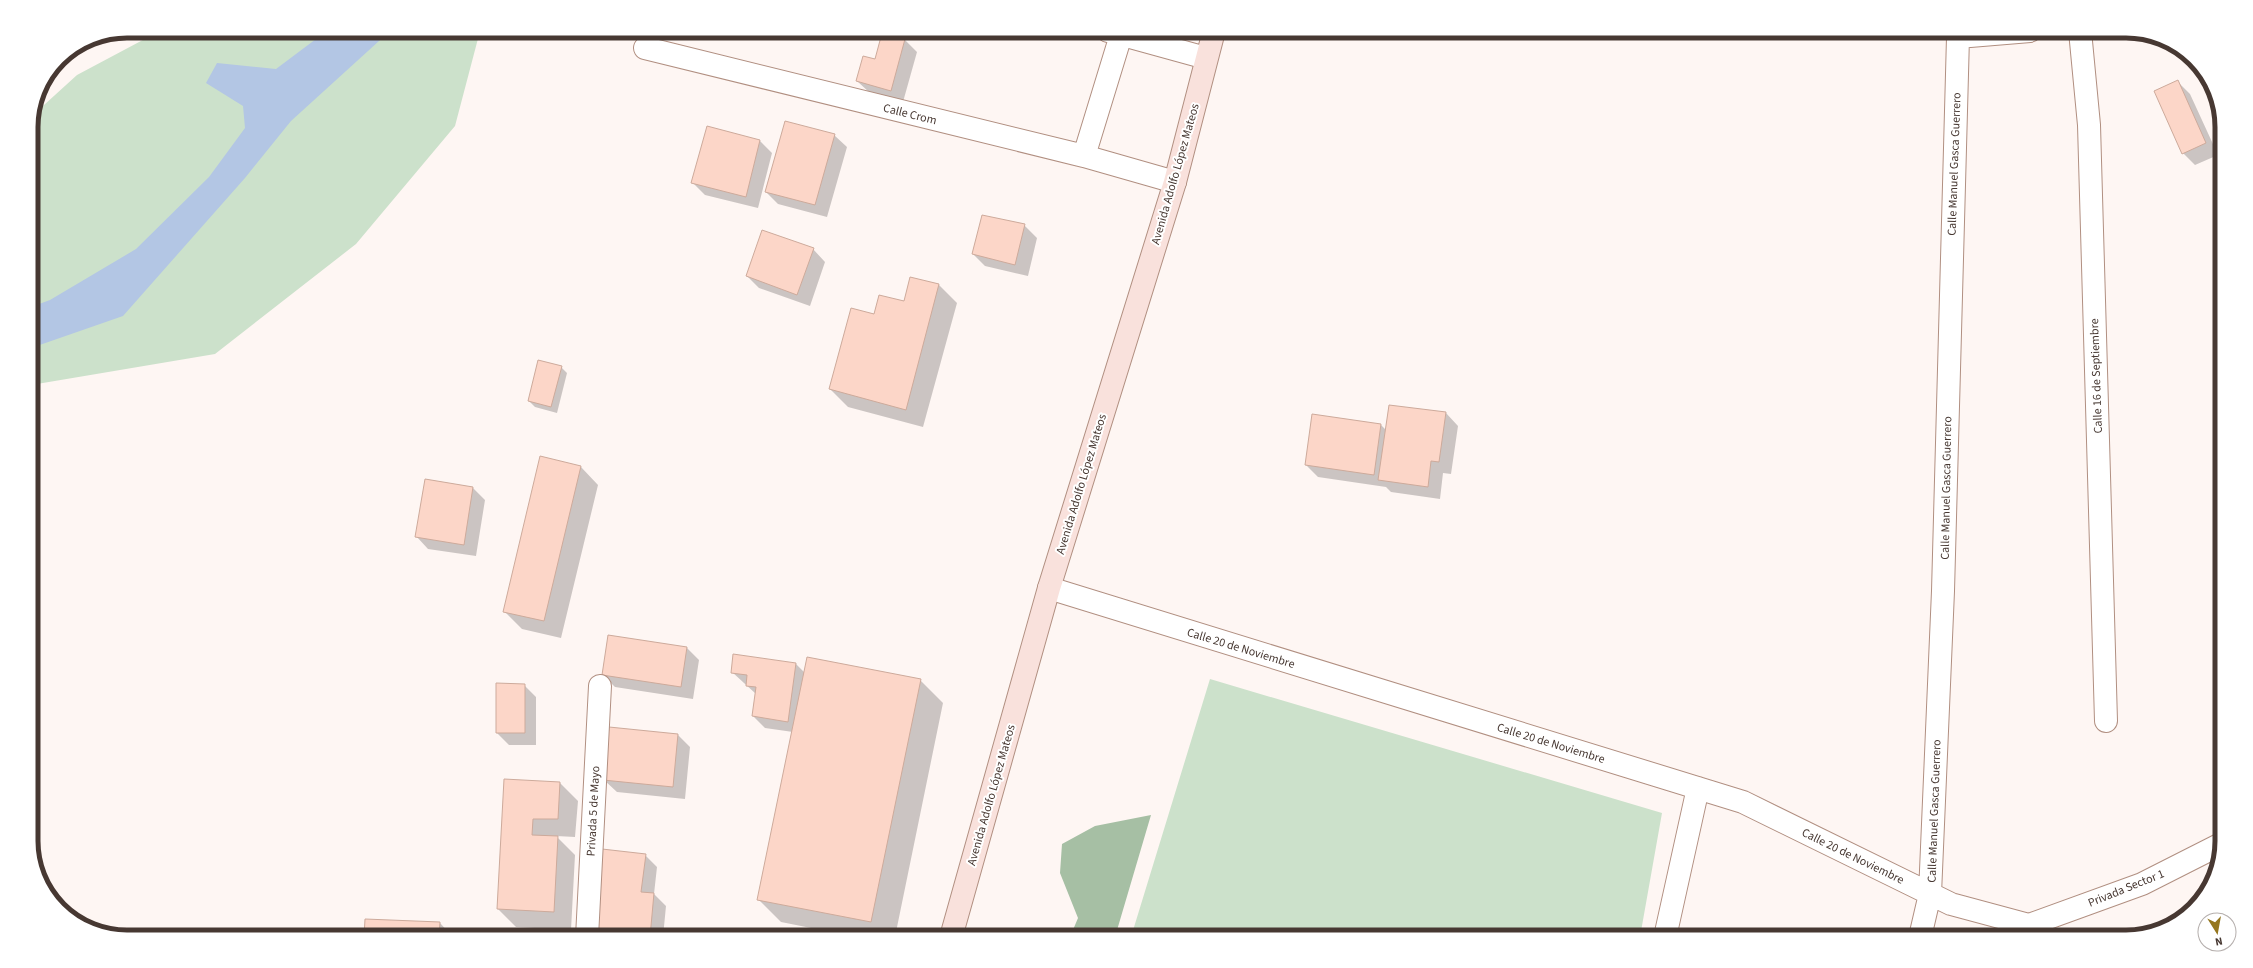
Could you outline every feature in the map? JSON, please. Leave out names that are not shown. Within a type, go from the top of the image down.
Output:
[{"type":"main road","name":"Avenida Adolfo López Mateos","points":[[953,930],[1049,588],[1175,182],[1212,38]]},
{"type":"street","points":[[1084,156],[1113,38]]},
{"type":"street","points":[[1132,38],[1206,58]]},
{"type":"street","name":"Calle Manuel Gasca Guerrero","points":[[1922,930],[1930,894],[1943,591],[1958,38]]},
{"type":"street","name":"Calle 16 de Septiembre","points":[[2081,38],[2089,125],[2106,721]]},
{"type":"street","name":"Calle Crom","points":[[645,48],[1084,156],[1175,182]]},
{"type":"street","name":"Calle 20 de Noviembre","points":[[1049,588],[1743,802],[1951,904],[2027,930]]},
{"type":"street","name":"Privada 5 de Mayo","points":[[587,930],[600,686]]},
{"type":"street","points":[[1667,930],[1698,788]]},
{"type":"street","name":"Privada Sector 1","points":[[2032,930],[2142,884],[2215,847]]},
{"type":"green space","points":[[147,38],[478,38],[455,126],[356,244],[215,354],[38,384],[38,121],[40,108],[77,75]]},
{"type":"green space","points":[[1210,679],[1662,813],[1641,930],[1133,930]]},
{"type":"green space","points":[[1151,815],[1117,930],[1073,930],[1078,918],[1060,873],[1062,844],[1095,826]]},
{"type":"water","points":[[382,38],[291,121],[245,178],[123,316],[38,346],[38,304],[50,300],[136,249],[209,177],[245,128],[243,106],[206,83],[217,63],[276,69],[316,39]]},
{"type":"building","points":[[881,38],[905,39],[891,91],[856,81],[863,56],[875,59]]},
{"type":"building","points":[[2178,80],[2206,143],[2182,154],[2154,91]]},
{"type":"building","points":[[785,121],[835,134],[815,205],[765,192]]},
{"type":"building","points":[[707,126],[760,140],[746,197],[691,183]]},
{"type":"building","points":[[982,215],[1025,224],[1015,265],[972,254]]},
{"type":"building","points":[[762,230],[814,248],[797,295],[746,276]]},
{"type":"building","points":[[910,277],[939,284],[906,410],[829,389],[851,308],[874,314],[879,295],[904,301]]},
{"type":"building","points":[[538,360],[562,366],[551,407],[528,401]]},
{"type":"building","points":[[1389,405],[1446,412],[1439,462],[1431,461],[1428,487],[1378,480]]},
{"type":"building","points":[[1312,414],[1381,424],[1374,475],[1305,465]]},
{"type":"building","points":[[540,456],[581,466],[544,621],[503,612]]},
{"type":"building","points":[[425,479],[473,487],[464,545],[415,537]]},
{"type":"building","points":[[608,635],[687,647],[681,687],[602,675]]},
{"type":"building","points":[[733,654],[796,663],[788,722],[752,716],[756,687],[746,686],[747,675],[731,673]]},
{"type":"building","points":[[807,657],[921,679],[871,922],[757,900]]},
{"type":"building","points":[[496,683],[525,684],[525,733],[496,733]]},
{"type":"building","points":[[609,727],[678,734],[673,787],[603,780]]},
{"type":"building","points":[[504,779],[560,782],[558,819],[533,819],[532,835],[558,836],[554,912],[497,909]]},
{"type":"building","points":[[602,849],[646,854],[641,892],[654,893],[651,930],[595,930]]},
{"type":"building","points":[[365,919],[440,922],[439,930],[364,930]]}]
